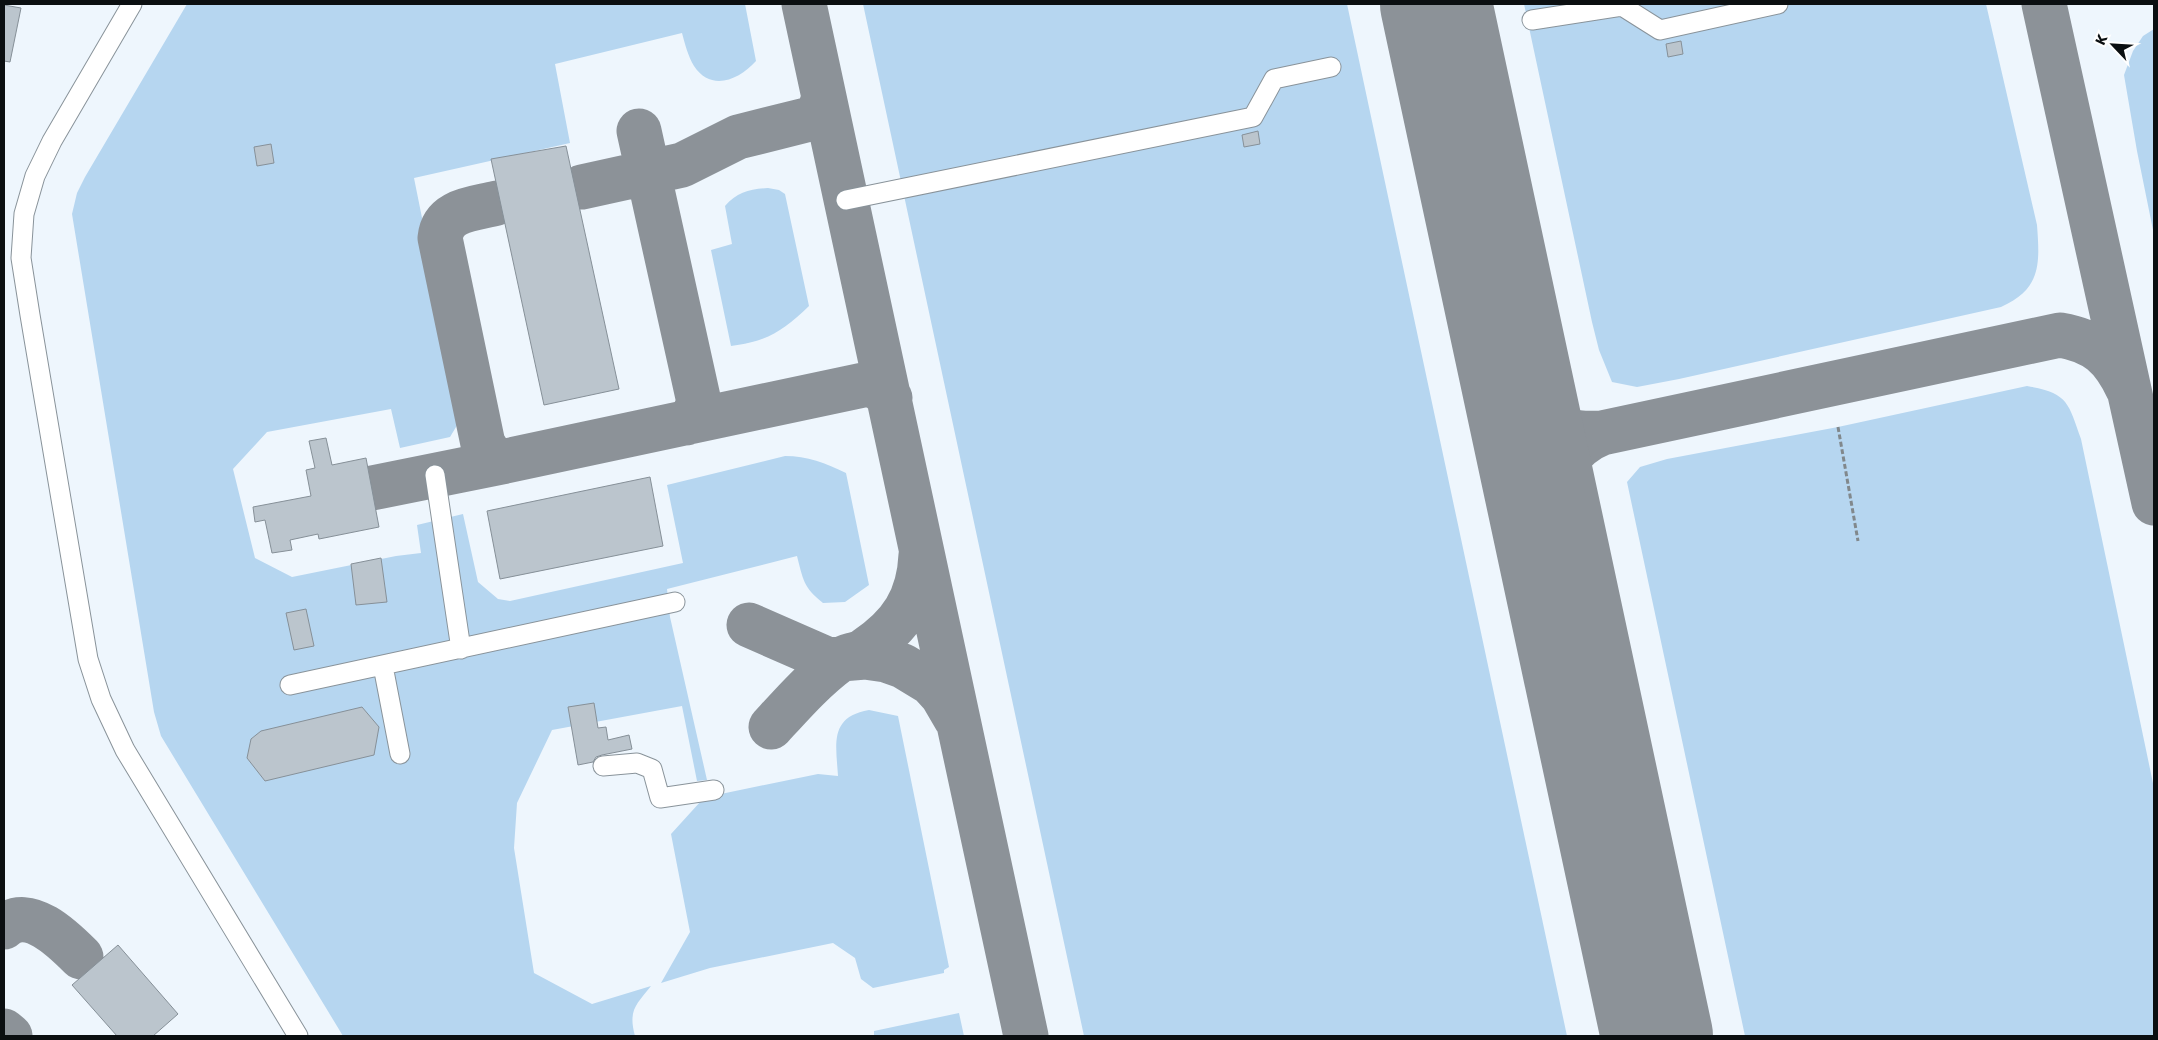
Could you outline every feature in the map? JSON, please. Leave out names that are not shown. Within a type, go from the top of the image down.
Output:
[{"type":"lane","points":[[132,4],[81,90],[35,176],[24,214],[21,258],[30,316],[88,659],[101,699],[125,750],[298,1036]]},
{"type":"lane","points":[[1532,20],[1622,6],[1660,30],[1778,4]]},
{"type":"lane","points":[[846,200],[1254,117],[1274,79],[1332,67]]},
{"type":"lane","points":[[435,475],[461,649]]},
{"type":"lane","points":[[290,685],[675,602]]},
{"type":"lane","points":[[383,666],[400,754]]},
{"type":"lane","points":[[603,766],[637,762],[652,769],[660,798],[714,790]]},
{"type":"path","points":[[1838,427],[1858,541]]},
{"type":"shaded area","points":[[187,4],[745,4],[756,61],[733,78],[717,81],[708,79],[701,74],[690,58],[682,33],[555,64],[570,143],[414,178],[462,417],[450,437],[400,448],[391,409],[267,432],[233,469],[255,558],[292,577],[396,556],[421,553],[417,525],[463,514],[478,582],[498,599],[510,601],[683,563],[667,485],[785,456],[801,457],[816,461],[846,473],[869,585],[845,602],[823,603],[816,597],[805,582],[797,556],[667,589],[670,617],[707,780],[697,781],[682,706],[552,730],[517,803],[514,848],[534,973],[592,1004],[651,986],[641,998],[633,1014],[632,1020],[635,1036],[343,1036],[161,736],[154,712],[72,214],[77,193],[85,177]]},
{"type":"shaded area","points":[[863,4],[1347,4],[1567,1036],[1084,1036]]},
{"type":"shaded area","points":[[1524,4],[1986,4],[2037,225],[2037,264],[2031,284],[2014,300],[2001,307],[1679,379],[1637,387],[1612,382],[1599,350],[1592,322]]},
{"type":"shaded area","points":[[2154,29],[2154,235],[2124,75],[2133,51],[2143,36]]},
{"type":"shaded area","points":[[768,188],[779,190],[785,194],[809,306],[774,334],[755,341],[731,346],[711,250],[732,244],[725,206],[734,197],[744,192]]},
{"type":"shaded area","points":[[2027,386],[2059,396],[2069,408],[2081,439],[2154,788],[2154,1036],[1745,1036],[1627,482],[1640,467],[1667,459],[1838,427]]},
{"type":"shaded area","points":[[869,710],[898,716],[949,967],[944,970],[944,973],[873,988],[861,979],[855,958],[833,943],[710,968],[661,983],[690,932],[671,834],[701,801],[716,795],[818,774],[838,776],[836,743],[841,726],[847,719]]},
{"type":"shaded area","points":[[959,1013],[964,1036],[874,1036],[874,1031]]},
{"type":"building","points":[[4,5],[21,8],[10,62],[4,61]]},
{"type":"building","points":[[1681,41],[1683,54],[1668,57],[1666,44]]},
{"type":"building","points":[[1258,131],[1260,144],[1244,147],[1242,135]]},
{"type":"building","points":[[271,144],[274,163],[257,166],[254,147]]},
{"type":"building","points":[[566,146],[619,389],[544,405],[491,159]]},
{"type":"building","points":[[326,438],[332,465],[366,458],[379,527],[319,539],[318,534],[290,540],[292,550],[272,553],[265,520],[255,522],[253,507],[311,496],[306,470],[315,468],[309,441]]},
{"type":"building","points":[[650,477],[663,546],[500,579],[487,511]]},
{"type":"building","points":[[381,558],[387,602],[356,605],[351,564]]},
{"type":"building","points":[[306,609],[314,646],[294,650],[286,613]]},
{"type":"building","points":[[594,703],[598,728],[606,727],[608,740],[629,735],[632,749],[602,755],[596,757],[593,762],[578,765],[568,707]]},
{"type":"building","points":[[362,707],[379,727],[374,755],[265,781],[247,758],[251,739],[261,731]]},
{"type":"building","points":[[118,945],[178,1014],[153,1036],[117,1036],[72,985]]},
{"type":"taxiway","points":[[804,4],[1026,1036]]},
{"type":"taxiway","points":[[2044,4],[2154,503]]},
{"type":"taxiway","points":[[582,187],[682,165],[738,137],[810,119],[818,113],[824,97]]},
{"type":"taxiway","points":[[639,131],[699,402],[693,417],[686,423]]},
{"type":"taxiway","points":[[497,203],[470,209],[453,216],[442,228],[440,238],[483,444],[490,455],[502,462]]},
{"type":"taxiway","points":[[1545,513],[1557,476],[1563,465],[1579,446],[1602,433],[2060,335],[2084,341],[2102,352],[2116,368],[2128,389]]},
{"type":"taxiway","points":[[372,488],[868,384],[879,388],[890,398]]},
{"type":"taxiway","points":[[1517,384],[1542,413],[1557,425],[1577,433],[1602,433]]},
{"type":"taxiway","points":[[771,727],[830,667],[843,658],[865,650],[878,641],[898,621],[912,598],[921,555]]},
{"type":"taxiway","points":[[749,625],[829,660],[865,657],[886,660],[903,666],[931,683],[942,695],[956,719]]},
{"type":"taxiway","points":[[4,927],[14,921],[34,922],[55,934],[81,957]]},
{"type":"taxiway","points":[[4,1031],[10,1036]]},
{"type":"runway","points":[[1436,4],[1657,1036]]}]
